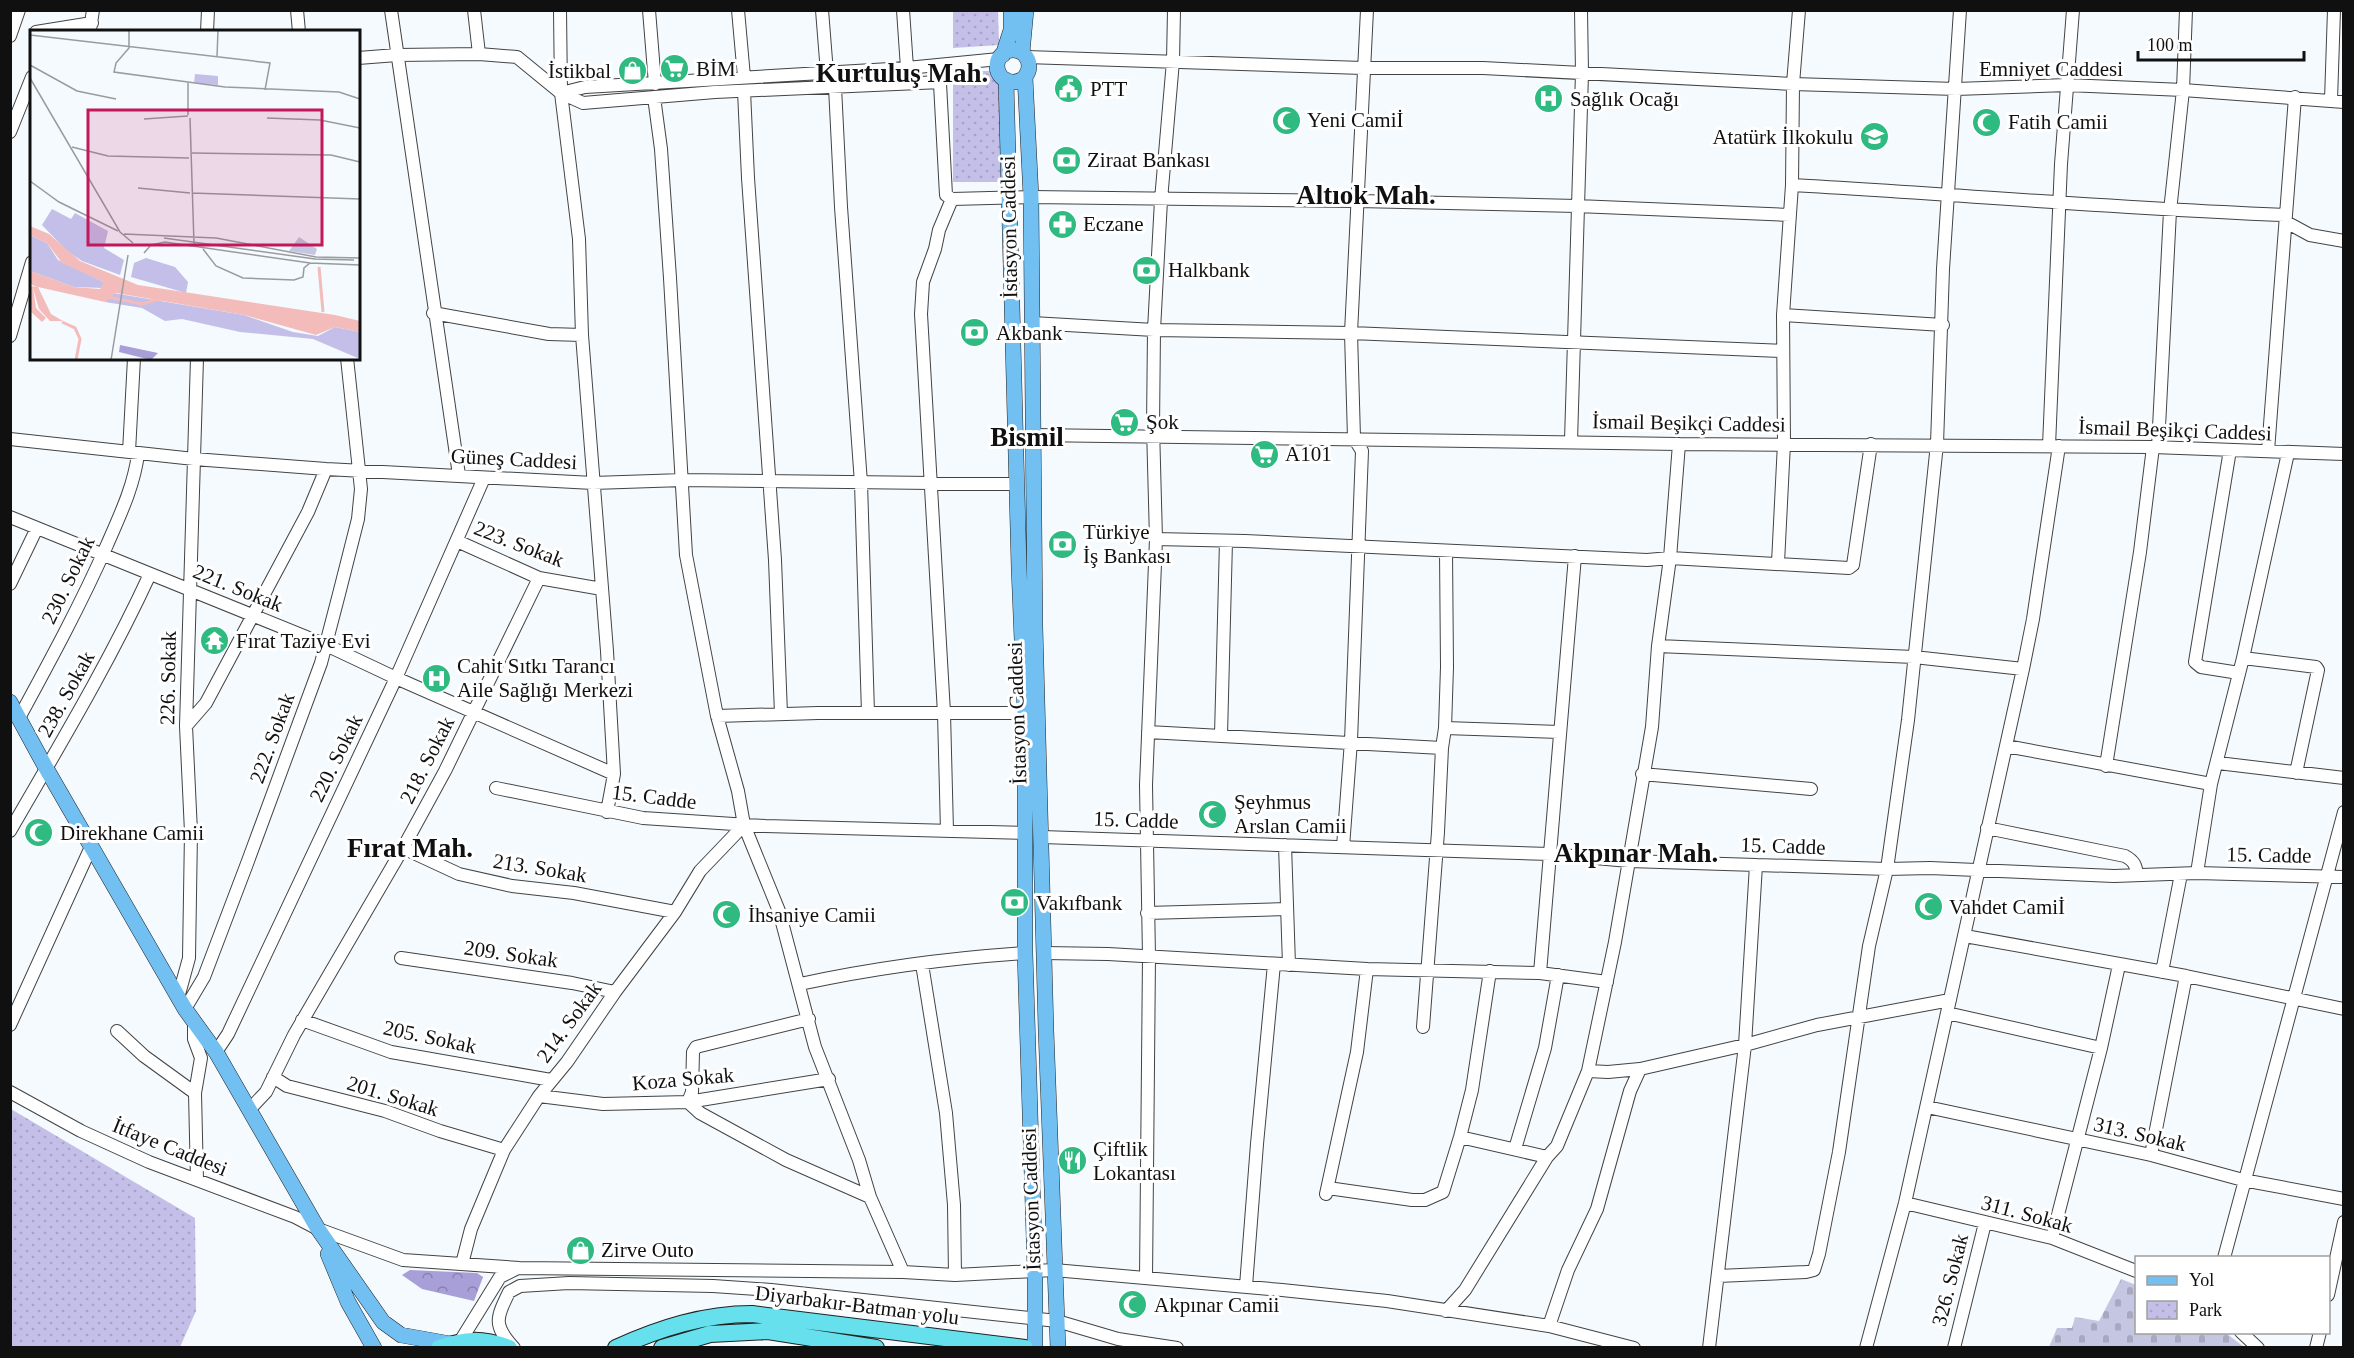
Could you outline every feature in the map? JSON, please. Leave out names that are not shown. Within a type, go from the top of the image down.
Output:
[{"type":"highway","name":"Diyarbakır-Batman yolu","points":[[616,1347],[650,1332],[689,1321],[730,1314],[752,1314],[1025,1347]]},
{"type":"highway","name":"Diyarbakır-Batman yolu","points":[[662,1347],[710,1334],[768,1331],[876,1347]]},
{"type":"highway","points":[[450,1344],[490,1341],[508,1347]]},
{"type":"main road","points":[[1011,10],[1011,30],[998,69],[1006,80],[1016,82],[1025,77],[1029,67],[1024,55],[1026,10]]},
{"type":"main road","points":[[1001,57],[1012,51],[1024,55]]},
{"type":"main road","name":"İstasyon Caddesi","points":[[1025,77],[1031,197],[1035,626],[1058,1347]]},
{"type":"main road","name":"İstasyon Caddesi","points":[[1006,80],[1025,713],[1025,953],[1035,1271],[1035,1347]]},
{"type":"main road","points":[[10,702],[181,1003],[216,1052],[318,1229],[384,1322],[402,1335],[450,1344]]},
{"type":"main road","points":[[318,1229],[348,1302],[374,1347]]},
{"type":"street","points":[[19,10],[11,36],[30,32]]},
{"type":"street","points":[[207,30],[208,10]]},
{"type":"street","points":[[297,10],[299,30]]},
{"type":"street","points":[[391,10],[433,313],[459,476]]},
{"type":"street","points":[[474,10],[478,54]]},
{"type":"street","points":[[560,10],[561,93],[579,240],[582,335],[614,774],[608,812]]},
{"type":"street","points":[[649,10],[655,84]]},
{"type":"street","points":[[738,10],[744,77]]},
{"type":"street","points":[[822,10],[827,73]]},
{"type":"street","points":[[903,10],[907,68]]},
{"type":"street","points":[[1146,1278],[1149,957],[1147,913],[1148,732],[1156,538],[1154,330],[1161,200],[1173,61],[1174,10]]},
{"type":"street","points":[[1343,847],[1351,741],[1362,451],[1354,438],[1351,333],[1367,10]]},
{"type":"street","points":[[1571,441],[1582,73],[1581,10]]},
{"type":"street","points":[[1778,563],[1784,443],[1783,315],[1791,185],[1793,84],[1799,10]]},
{"type":"street","points":[[1718,1276],[1814,1270],[1839,1152],[1869,946],[1887,869],[1914,657],[1937,444],[1943,269],[1960,10]]},
{"type":"street","points":[[1866,1347],[1905,1203],[2033,619],[2054,446],[2060,203],[2073,10]]},
{"type":"street","points":[[2106,766],[2156,447],[2170,211],[2183,90],[2186,10]]},
{"type":"street","points":[[2334,10],[2337,101]]},
{"type":"street","points":[[50,30],[91,22]]},
{"type":"street","points":[[360,58],[478,54],[517,57],[561,93],[583,103],[744,91],[941,82]]},
{"type":"street","name":"Emniyet Caddesi","points":[[1024,55],[1363,68],[1483,68],[1793,84],[1956,89],[2067,85],[2183,90],[2337,101]]},
{"type":"street","points":[[561,93],[585,87],[907,68],[1001,57]]},
{"type":"street","points":[[939,65],[946,195],[952,199],[1031,197],[1358,201],[1577,206],[1789,215]]},
{"type":"street","points":[[10,132],[30,82]]},
{"type":"street","points":[[835,87],[841,207],[861,483],[868,713]]},
{"type":"street","points":[[744,91],[775,560],[781,714]]},
{"type":"street","points":[[654,97],[662,160],[686,555],[717,716],[738,791],[744,825],[779,911],[815,1047],[859,1160],[870,1197],[903,1272]]},
{"type":"street","points":[[2268,451],[2295,97]]},
{"type":"street","points":[[1791,185],[1949,194],[2286,219],[2310,235],[2343,240]]},
{"type":"street","points":[[947,831],[944,713],[922,323],[923,282],[939,230],[952,199]]},
{"type":"street","points":[[10,336],[30,268]]},
{"type":"street","points":[[433,313],[549,334],[582,335]]},
{"type":"street","points":[[1783,315],[1942,325]]},
{"type":"street","points":[[1032,323],[1154,330],[1351,333],[1783,351]]},
{"type":"street","name":"230. Sokak","points":[[19,718],[78,606],[127,499],[134,453],[134,360]]},
{"type":"street","name":"226. Sokak","points":[[181,1003],[189,958],[191,832],[186,726],[197,360]]},
{"type":"street","name":"222. Sokak","points":[[181,1003],[204,977],[326,645],[358,519],[361,489],[347,360]]},
{"type":"street","name":"İsmail Beşikçi Caddesi","points":[[1033,435],[1679,444],[2156,447],[2343,454]]},
{"type":"street","name":"Güneş Caddesi","points":[[10,439],[194,459],[327,469],[593,483],[682,480],[1017,484]]},
{"type":"street","points":[[1446,1311],[1465,1290],[1547,1157],[1557,1146],[1588,1071],[1607,982],[1652,727],[1658,646],[1670,558],[1679,444]]},
{"type":"street","points":[[1156,538],[1647,560],[1670,558],[1849,568],[1853,565],[1871,444]]},
{"type":"street","points":[[2230,450],[2195,662],[2201,667],[2239,673]]},
{"type":"street","points":[[2197,873],[2211,784],[2243,658],[2289,453]]},
{"type":"street","points":[[186,726],[206,703],[308,512],[327,469]]},
{"type":"street","name":"220. Sokak","points":[[216,1052],[228,1034],[396,678],[484,477]]},
{"type":"street","name":"221. Sokak","points":[[10,517],[326,645],[614,774]]},
{"type":"street","points":[[10,584],[37,528]]},
{"type":"street","name":"223. Sokak","points":[[457,541],[539,578],[602,589]]},
{"type":"street","points":[[1221,735],[1226,541]]},
{"type":"street","points":[[1423,1027],[1448,667],[1446,551]]},
{"type":"street","points":[[1540,973],[1575,556]]},
{"type":"street","name":"238. Sokak","points":[[10,831],[78,716],[129,620],[150,574]]},
{"type":"street","name":"218. Sokak","points":[[250,1109],[266,1092],[303,1020],[445,771],[539,578]]},
{"type":"street","points":[[1658,646],[1914,657],[2023,669]]},
{"type":"street","points":[[2243,658],[2316,667],[2318,670],[2296,773]]},
{"type":"street","points":[[717,716],[1025,713]]},
{"type":"street","points":[[1445,728],[1559,732]]},
{"type":"street","points":[[1148,732],[1351,741],[1442,748]]},
{"type":"street","points":[[2006,746],[2211,784]]},
{"type":"street","points":[[2218,763],[2343,778]]},
{"type":"street","points":[[1642,774],[1811,789]]},
{"type":"street","name":"15. Cadde","points":[[496,788],[643,818],[744,825],[1026,833]]},
{"type":"street","points":[[2224,1256],[2343,812]]},
{"type":"street","name":"214. Sokak","points":[[462,1264],[471,1229],[504,1150],[539,1096],[567,1062],[615,992],[675,912],[700,871],[744,825]]},
{"type":"street","points":[[1988,828],[2126,856],[2137,867],[2137,875]]},
{"type":"street","name":"15. Cadde","points":[[1042,837],[1550,854],[1629,861],[1756,865],[2137,875],[2197,873],[2343,877]]},
{"type":"street","points":[[1285,845],[1288,965]]},
{"type":"street","points":[[10,1025],[91,847]]},
{"type":"street","name":"213. Sokak","points":[[403,848],[459,874],[512,886],[574,893],[675,912]]},
{"type":"street","points":[[1709,1347],[1745,1045],[1756,865]]},
{"type":"street","points":[[2162,972],[2181,874]]},
{"type":"street","points":[[1147,913],[1287,909]]},
{"type":"street","points":[[1965,936],[2186,976],[2343,1009]]},
{"type":"street","points":[[800,984],[858,972],[1025,953]]},
{"type":"street","points":[[1044,953],[1367,969],[1540,973],[1607,982]]},
{"type":"street","name":"209. Sokak","points":[[402,958],[572,983],[615,992]]},
{"type":"street","points":[[922,964],[946,1113],[954,1205],[956,1275]]},
{"type":"street","points":[[1246,1286],[1274,964]]},
{"type":"street","points":[[2052,1238],[2101,1048],[2119,965]]},
{"type":"street","points":[[1367,969],[1357,1052],[1327,1191],[1412,1200],[1434,1198],[1443,1192],[1472,1090],[1490,971]]},
{"type":"street","points":[[1515,1149],[1545,1048],[1558,975]]},
{"type":"street","points":[[2151,1155],[2186,976]]},
{"type":"street","points":[[1588,1071],[1640,1069],[1860,1015],[1950,1000]]},
{"type":"street","points":[[1947,1013],[2101,1048]]},
{"type":"street","points":[[809,1019],[696,1047],[693,1052],[692,1092],[688,1102],[700,1113],[786,1160],[870,1197]]},
{"type":"street","name":"205. Sokak","points":[[303,1020],[391,1052],[551,1080]]},
{"type":"street","points":[[194,1022],[194,1039],[201,1058],[195,1093],[197,1180]]},
{"type":"street","points":[[117,1031],[144,1056],[195,1093]]},
{"type":"street","points":[[1549,1326],[1568,1270],[1597,1209],[1630,1091],[1640,1069]]},
{"type":"street","name":"201. Sokak","points":[[273,1077],[287,1086],[385,1111],[440,1131],[504,1150]]},
{"type":"street","name":"Koza Sokak","points":[[539,1096],[603,1104],[688,1102],[829,1079]]},
{"type":"street","name":"İtfaye Caddesi","points":[[10,1092],[81,1131],[149,1162],[296,1216],[318,1229],[402,1260],[519,1268],[903,1272],[956,1275],[1054,1270],[1246,1286],[1387,1301],[1549,1326],[1634,1347]]},
{"type":"street","name":"313. Sokak","points":[[1927,1107],[2151,1155],[2243,1180],[2343,1200]]},
{"type":"street","points":[[1460,1137],[1547,1157]]},
{"type":"street","name":"311. Sokak","points":[[1905,1203],[2052,1238],[2135,1271]]},
{"type":"street","points":[[2330,1285],[2343,1222]]},
{"type":"street","name":"326. Sokak","points":[[1954,1347],[1985,1223]]},
{"type":"street","points":[[450,1344],[500,1277],[519,1268]]},
{"type":"street","points":[[514,1347],[499,1331],[502,1305],[508,1292],[520,1286],[536,1284],[713,1286],[771,1290],[1057,1322],[1118,1339],[1177,1347]]},
{"type":"street","points":[[2243,1334],[2258,1347]]},
{"type":"green space","points":[[953,11],[998,11],[999,45],[953,48]]},
{"type":"green space","points":[[953,71],[993,71],[1000,87],[1004,182],[953,182]]},
{"type":"green space","points":[[11,1109],[195,1218],[196,1311],[180,1347],[11,1347]]},
{"type":"green space","points":[[410,1270],[477,1273],[483,1277],[474,1301],[422,1289],[402,1275]]},
{"type":"green space","points":[[2121,1279],[2135,1285],[2135,1334],[2227,1334],[2244,1347],[2049,1347],[2057,1328],[2072,1328],[2075,1317],[2099,1321]]},
{"type":"place","name":"BİM","points":[[675,69]]},
{"type":"place","name":"İstikbal","points":[[632,71]]},
{"type":"place","name":"PTT","points":[[1069,89]]},
{"type":"place","name":"Sağlık Ocağı","points":[[1549,99]]},
{"type":"place","name":"Yeni Camiİ","points":[[1286,120]]},
{"type":"place","name":"Fatih Camii","points":[[1987,122]]},
{"type":"place","name":"Atatürk İlkokulu","points":[[1874,137]]},
{"type":"place","name":"Ziraat Bankası","points":[[1066,160]]},
{"type":"place","name":"Eczane","points":[[1062,224]]},
{"type":"place","name":"Halkbank","points":[[1147,270]]},
{"type":"place","name":"Akbank","points":[[975,333]]},
{"type":"place","name":"Şok","points":[[1125,422]]},
{"type":"place","name":"A101","points":[[1264,454]]},
{"type":"place","name":"Türkiye İş Bankası","points":[[1062,544]]},
{"type":"place","name":"Fırat Taziye Evi","points":[[215,641]]},
{"type":"place","name":"Cahit Sıtkı Tarancı Aile Sağlığı Merkezi","points":[[436,678]]},
{"type":"place","name":"Şeyhmus Arslan Camii","points":[[1213,814]]},
{"type":"place","name":"Direkhane Camii","points":[[39,833]]},
{"type":"place","name":"Vakıfbank","points":[[1015,903]]},
{"type":"place","name":"Vahdet Camiİ","points":[[1928,907]]},
{"type":"place","name":"İhsaniye Camii","points":[[727,915]]},
{"type":"place","name":"Çiftlik Lokantası","points":[[1072,1161]]},
{"type":"place","name":"Zirve Outo","points":[[580,1250]]},
{"type":"place","name":"Akpınar Camii","points":[[1133,1305]]},
{"type":"district","name":"Kurtuluş Mah.","points":[[902,73]]},
{"type":"district","name":"Altıok Mah.","points":[[1366,195]]},
{"type":"district","name":"Bismil","points":[[1027,437]]},
{"type":"district","name":"Fırat Mah.","points":[[410,848]]},
{"type":"district","name":"Akpınar Mah.","points":[[1636,853]]}]
